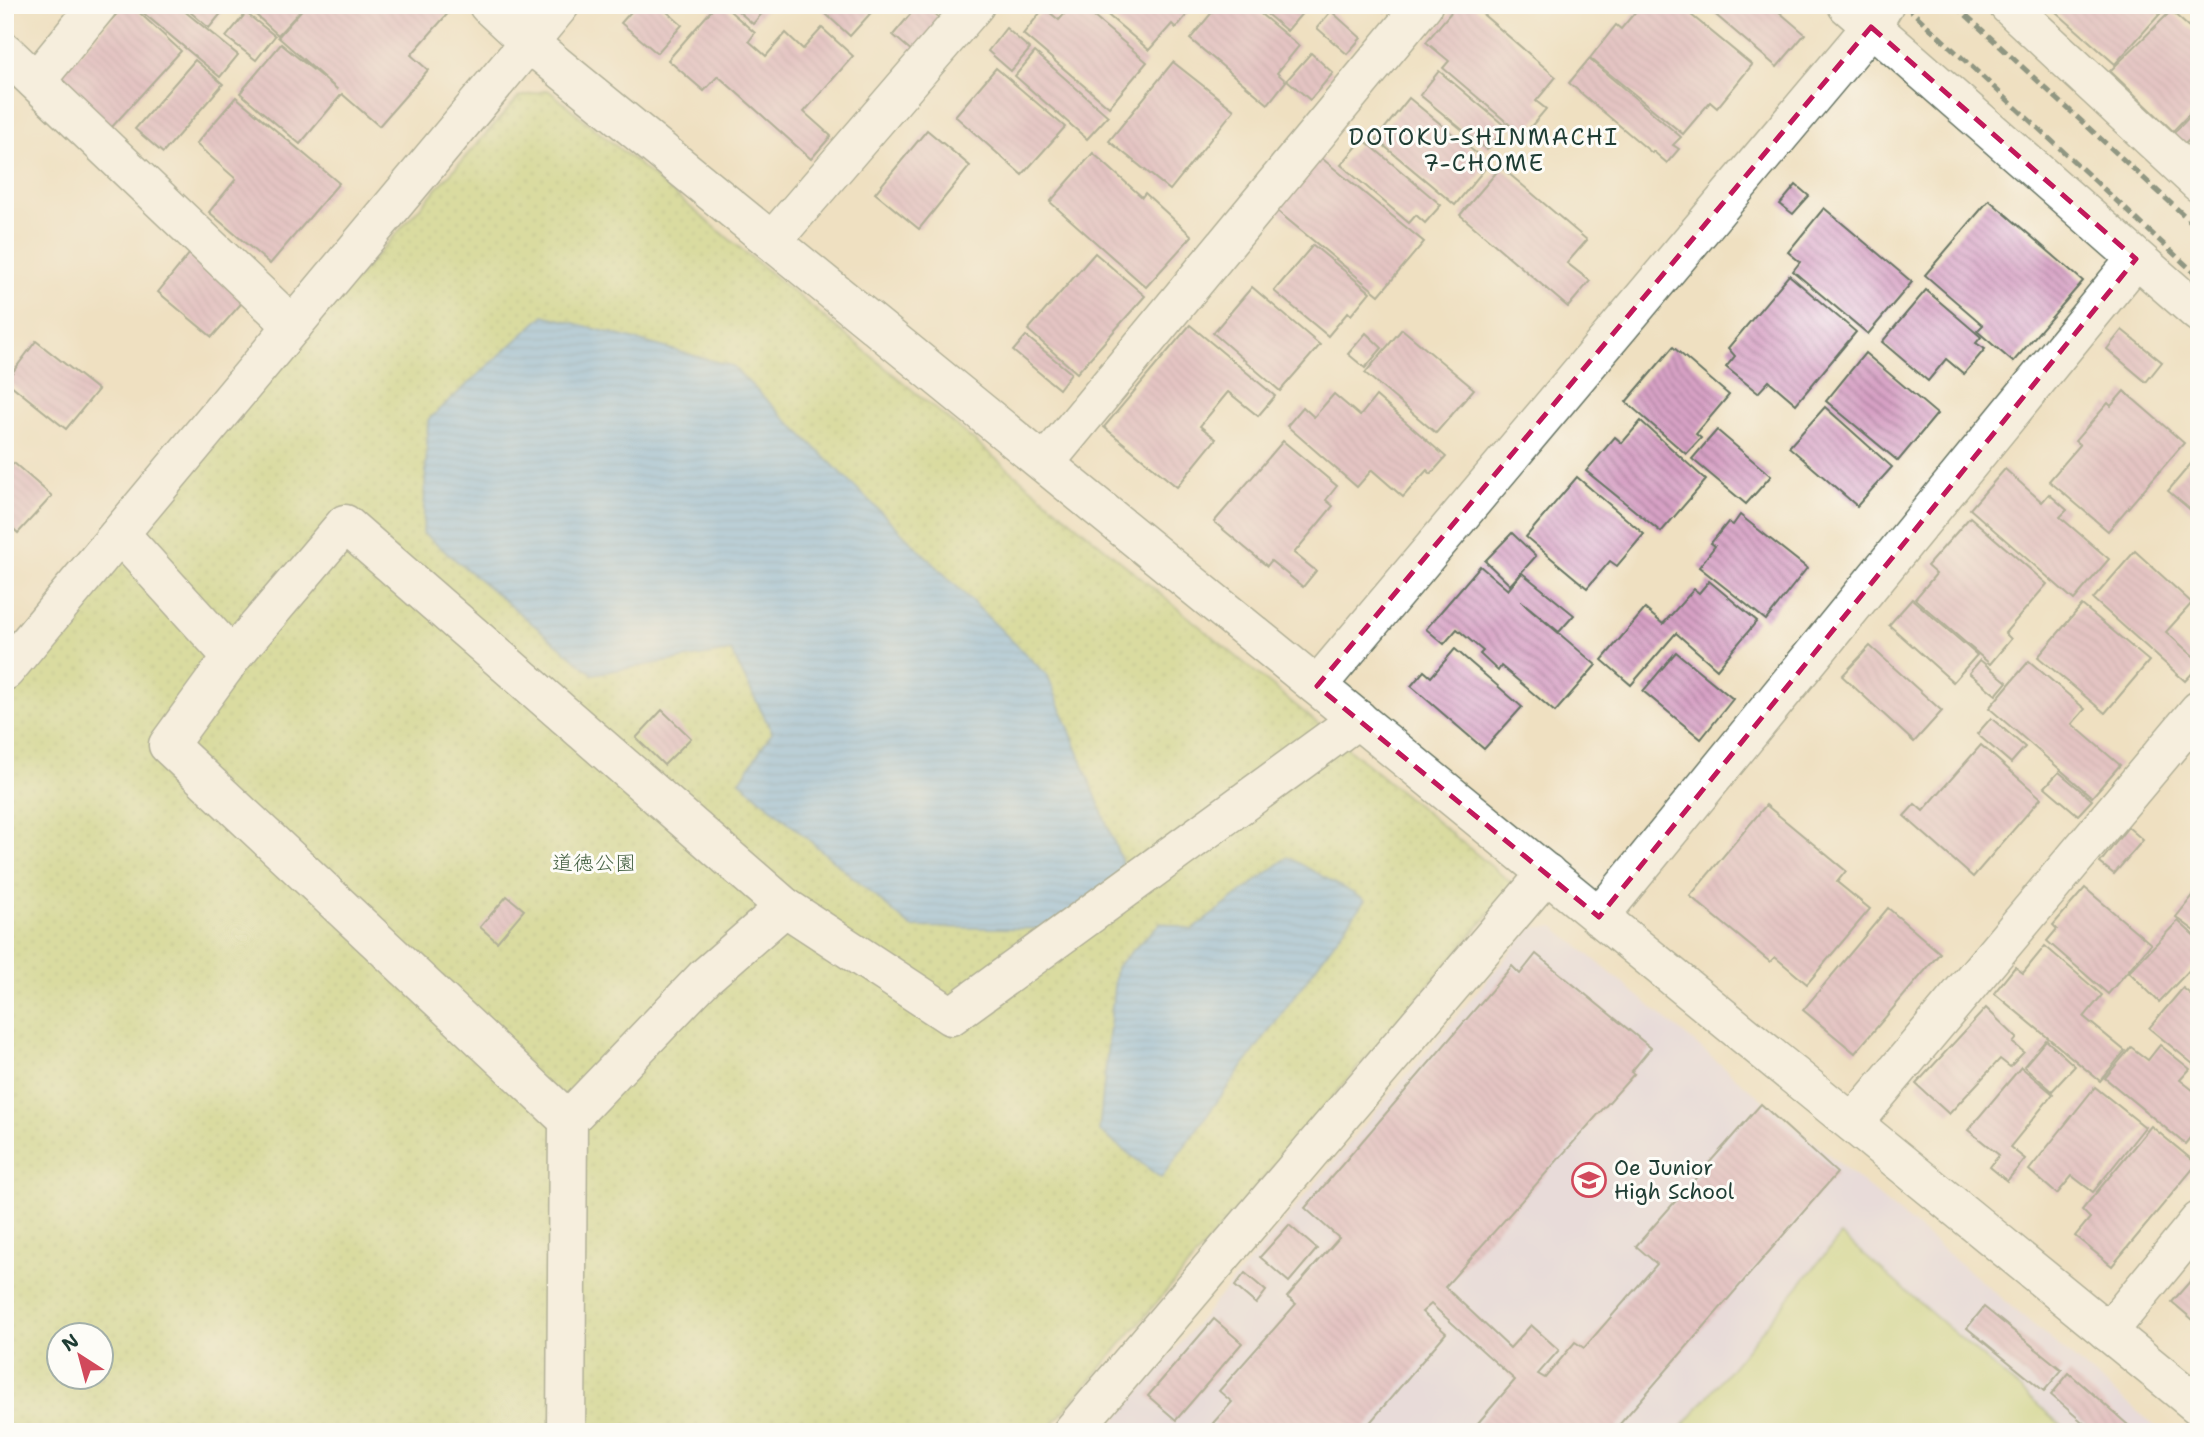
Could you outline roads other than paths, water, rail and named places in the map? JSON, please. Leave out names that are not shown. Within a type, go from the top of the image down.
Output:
[{"type":"street","points":[[36,81],[98,5]]},
{"type":"street","points":[[488,5],[529,43],[2199,1406]]},
{"type":"street","points":[[5,671],[560,5]]},
{"type":"street","points":[[772,241],[975,5]]},
{"type":"street","points":[[1045,463],[1423,5]]},
{"type":"street","points":[[2008,5],[2199,183]]},
{"type":"street","points":[[1317,685],[1867,12],[2199,313]]},
{"type":"street","points":[[5,52],[293,326]]},
{"type":"street","points":[[1600,917],[2136,258]]},
{"type":"street","points":[[568,1120],[167,745],[232,657],[345,524],[785,907],[951,1016],[1358,719]]},
{"type":"street","points":[[120,534],[232,657]]},
{"type":"street","points":[[1853,1123],[2199,710]]},
{"type":"street","points":[[1072,1432],[1547,873]]},
{"type":"street","points":[[566,1432],[568,1120],[705,977],[785,907]]},
{"type":"street","points":[[2108,1332],[2199,1222]]},
{"type":"water","points":[[544,315],[732,366],[1048,676],[1131,885],[1071,929],[911,927],[740,781],[772,732],[731,651],[593,674],[423,533],[428,420]]},
{"type":"water","points":[[1288,857],[1365,900],[1161,1178],[1099,1131],[1116,967],[1161,922],[1192,930]]},
{"type":"railway","points":[[1905,5],[2199,277]]},
{"type":"railway","points":[[1955,5],[2199,229]]},
{"type":"place","name":"Oe Junior High School","points":[[1589,1180]]},
{"type":"district","name":"DOTOKU-SHINMACHI 7-CHOME","points":[[1484,150]]},
{"type":"park label","name":"道徳公園","points":[[594,863]]}]
